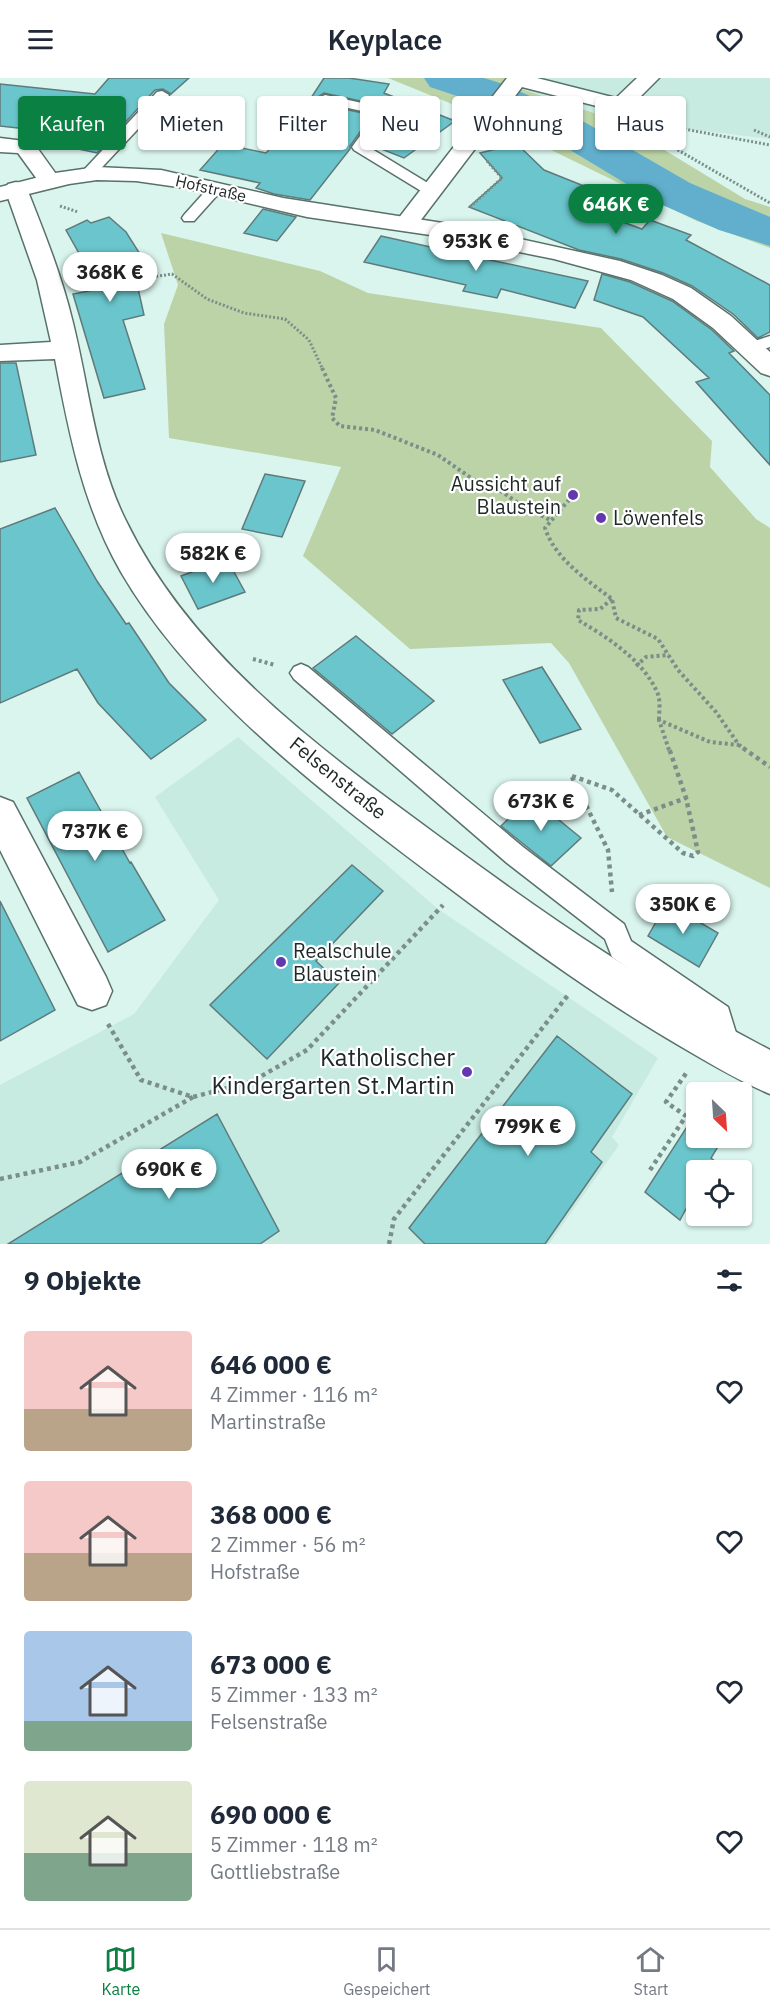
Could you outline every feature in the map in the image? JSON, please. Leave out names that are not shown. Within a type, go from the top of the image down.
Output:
[{"type":"street","points":[[630,96],[649,78]]},
{"type":"street","points":[[406,224],[515,82],[595,100]]},
{"type":"street","points":[[0,145],[25,147],[50,181]]},
{"type":"street","name":"Hofstraße","points":[[65,350],[53,293],[8,191],[87,175],[136,174],[306,210],[406,224],[520,245],[635,272],[667,286],[699,305],[733,330],[761,345],[770,367]]},
{"type":"street","points":[[0,353],[65,350]]},
{"type":"street","name":"Felsenstraße","points":[[65,350],[90,456],[109,517],[141,577],[176,625],[222,676],[290,739],[380,813],[466,879],[591,966],[728,1052],[770,1073]]},
{"type":"street","points":[[0,813],[92,991]]},
{"type":"lane","points":[[87,175],[162,95]]},
{"type":"lane","points":[[348,104],[385,112],[359,147],[431,191]]},
{"type":"lane","points":[[189,219],[215,189]]},
{"type":"lane","points":[[301,673],[515,855],[615,932],[621,949],[719,1016],[728,1052]]},
{"type":"path","points":[[686,129],[770,145]]},
{"type":"path","points":[[754,130],[770,137]]},
{"type":"path","points":[[677,150],[770,203]]},
{"type":"path","points":[[477,210],[469,207],[502,178],[486,159]]},
{"type":"path","points":[[53,293],[172,274],[207,300],[244,313],[285,319],[309,340],[336,398],[332,418],[340,426],[375,430],[438,455],[474,480],[495,487],[518,503],[550,520]]},
{"type":"path","points":[[573,495],[545,528],[550,544],[565,557],[571,568],[612,599],[616,618],[658,639],[678,670],[716,712],[739,745],[770,767]]},
{"type":"path","points":[[612,599],[600,609],[579,610],[578,620],[617,644],[658,694],[659,720],[686,798],[698,852],[693,856],[683,853],[612,790],[572,776],[608,850],[615,932]]},
{"type":"path","points":[[636,666],[646,657],[670,655]]},
{"type":"path","points":[[659,720],[710,742],[739,745]]},
{"type":"path","points":[[639,815],[686,798]]},
{"type":"path","points":[[0,1179],[80,1162],[193,1096],[251,1082],[307,1050],[466,879]]},
{"type":"path","points":[[388,1244],[394,1219],[591,966]]},
{"type":"path","points":[[92,991],[117,1041],[141,1080],[193,1096]]},
{"type":"path","points":[[650,1170],[686,1116],[666,1102]]},
{"type":"shaded area","points":[[506,78],[770,78],[770,139],[686,129],[686,96],[595,96],[595,113],[583,110],[583,96],[542,96],[502,83]]},
{"type":"shaded area","points":[[238,737],[438,909],[658,1058],[612,1137],[619,1145],[549,1244],[0,1244],[0,1085],[134,1014],[219,900],[155,797]]},
{"type":"green space","points":[[388,78],[506,78],[503,83],[542,96],[452,96],[452,104],[440,99],[440,96],[432,96]]},
{"type":"green space","points":[[583,109],[595,113],[595,150],[664,150],[745,199],[770,207],[770,248],[697,221],[551,150],[583,150]]},
{"type":"green space","points":[[161,233],[320,271],[368,293],[601,328],[712,441],[710,467],[756,519],[770,528],[770,888],[667,837],[569,663],[551,643],[410,649],[303,556],[341,467],[169,438],[164,324],[178,285]]},
{"type":"building","points":[[109,78],[189,78],[171,94],[163,89],[155,90],[149,96],[138,96],[138,108],[126,122],[126,96],[18,96],[18,128],[0,126],[0,84],[95,94]]},
{"type":"building","points":[[324,78],[349,78],[389,84],[384,93],[392,96],[360,96],[360,101],[348,98],[348,96],[324,93],[312,96]]},
{"type":"building","points":[[348,110],[360,112],[360,132],[350,149],[310,200],[274,194],[256,188],[260,183],[200,170],[218,150],[245,149],[266,153],[269,150],[348,150]]},
{"type":"building","points":[[440,115],[452,120],[452,123],[440,132]]},
{"type":"building","points":[[83,150],[100,150],[97,153]]},
{"type":"building","points":[[384,150],[415,150],[404,158]]},
{"type":"building","points":[[492,150],[523,150],[544,170],[599,192],[582,207],[642,229],[650,220],[691,235],[686,240],[770,285],[770,332],[758,338],[733,314],[692,286],[663,273],[621,259],[579,250],[469,207],[502,178],[480,153]]},
{"type":"building","points":[[263,209],[296,217],[277,241],[244,233]]},
{"type":"building","points":[[109,217],[126,232],[145,262],[133,266],[144,315],[123,320],[145,389],[104,398],[73,294],[99,289],[66,230],[87,220],[91,223]]},
{"type":"building","points":[[381,236],[588,281],[575,308],[501,289],[497,298],[463,291],[466,285],[364,262]]},
{"type":"building","points":[[602,274],[630,282],[672,301],[712,330],[734,351],[729,353],[770,395],[770,465],[696,382],[709,378],[643,317],[594,300]]},
{"type":"building","points":[[0,363],[16,363],[36,455],[0,462]]},
{"type":"building","points":[[265,474],[305,481],[282,537],[242,529]]},
{"type":"building","points":[[55,508],[97,581],[126,624],[129,623],[169,683],[206,720],[151,759],[98,703],[77,669],[0,703],[0,529]]},
{"type":"building","points":[[227,559],[245,592],[198,609],[181,576]]},
{"type":"building","points":[[356,636],[434,701],[392,734],[313,668]]},
{"type":"building","points":[[542,667],[581,729],[540,743],[503,680]]},
{"type":"building","points":[[79,772],[165,920],[108,952],[27,798]]},
{"type":"building","points":[[531,797],[581,838],[551,866],[501,826]]},
{"type":"building","points":[[352,865],[383,891],[316,961],[339,983],[267,1059],[210,1005]]},
{"type":"building","points":[[0,901],[55,1010],[0,1041]]},
{"type":"building","points":[[667,903],[718,933],[699,967],[648,936]]},
{"type":"building","points":[[557,1036],[632,1094],[591,1152],[602,1162],[545,1244],[425,1244],[409,1228]]},
{"type":"building","points":[[217,1114],[279,1231],[260,1244],[8,1244]]},
{"type":"building","points":[[686,1128],[686,1148],[717,1148],[711,1158],[714,1160],[686,1160],[686,1209],[680,1220],[645,1192]]},
{"type":"waterway","points":[[444,78],[486,92],[552,121],[674,193],[735,220],[770,232]]},
{"type":"place","name":"Aussicht auf Blaustein","points":[[573,495]]},
{"type":"place","name":"Löwenfels","points":[[601,518]]},
{"type":"place","name":"Realschule Blaustein","points":[[281,962]]},
{"type":"place","name":"Katholischer Kindergarten St.Martin","points":[[467,1072]]}]
